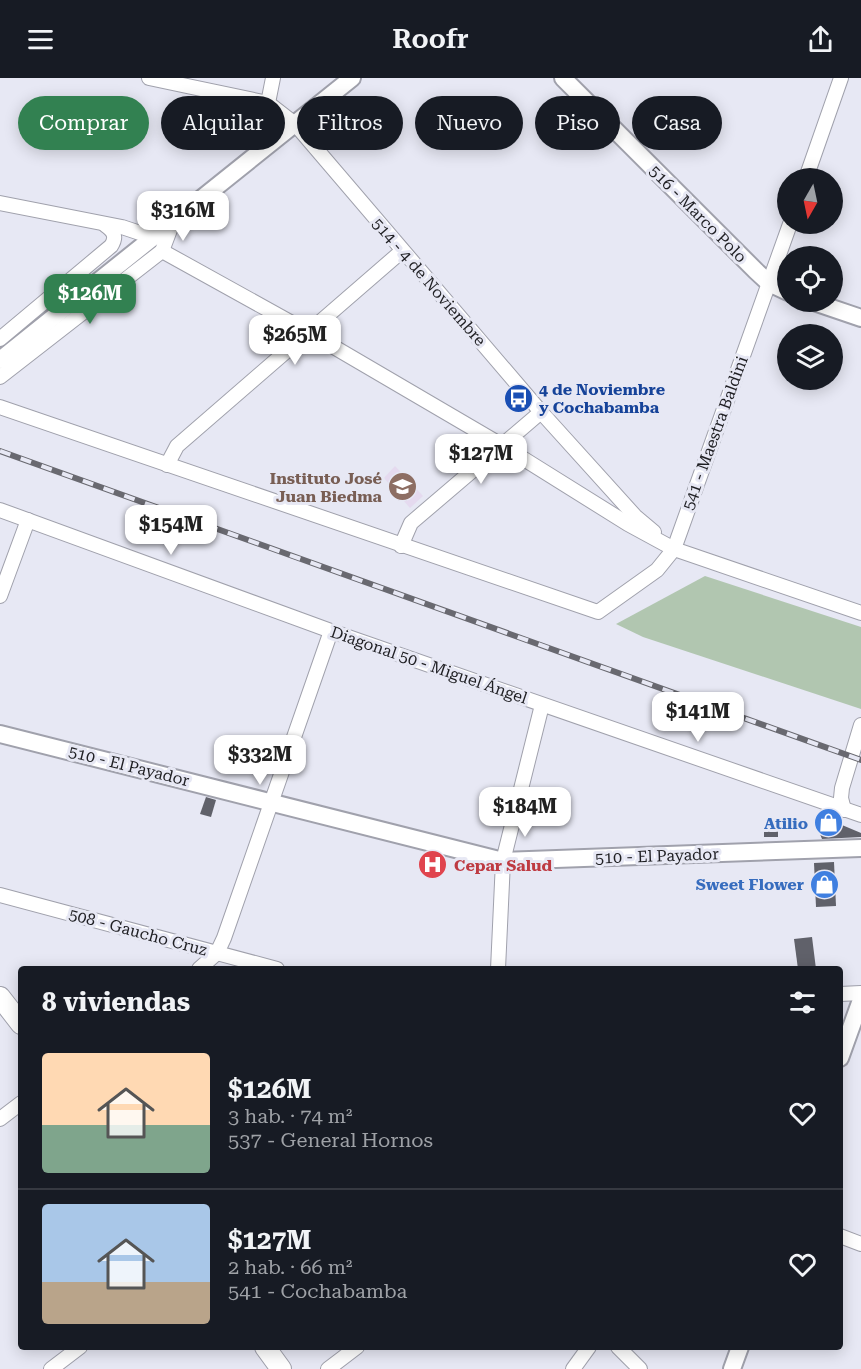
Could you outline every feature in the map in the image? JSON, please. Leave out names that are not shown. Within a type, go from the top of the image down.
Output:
[{"type":"main road","points":[[0,997],[18,1020]]},
{"type":"main road","points":[[267,1350],[281,1369]]},
{"type":"street","name":"514 - 4 de Noviembre","points":[[149,78],[235,96]]},
{"type":"street","points":[[269,96],[273,78]]},
{"type":"street","points":[[0,377],[71,320],[157,244],[172,222],[352,78]]},
{"type":"street","name":"516 - Marco Polo","points":[[563,78],[770,283],[777,286]]},
{"type":"street","points":[[810,168],[841,78]]},
{"type":"street","name":"514 - 4 de Noviembre","points":[[285,116],[295,124],[541,412],[635,516],[674,549]]},
{"type":"street","points":[[0,203],[129,229],[503,446],[628,525],[674,549],[861,613]]},
{"type":"street","points":[[0,339],[111,246],[114,236],[112,230],[105,225]]},
{"type":"street","name":"541 - Maestra Baldini","points":[[401,546],[598,612],[657,570],[674,549],[787,234]]},
{"type":"street","points":[[0,360],[64,308],[157,244]]},
{"type":"street","points":[[167,465],[177,446],[402,251]]},
{"type":"street","points":[[843,312],[861,318]]},
{"type":"street","points":[[0,407],[401,546],[411,523],[541,412]]},
{"type":"street","name":"Diagonal 50 - Miguel Ángel","points":[[0,510],[331,631],[861,815]]},
{"type":"street","points":[[0,596],[28,520]]},
{"type":"street","points":[[202,966],[217,953],[224,938],[331,631]]},
{"type":"street","points":[[498,966],[503,861],[542,705]]},
{"type":"street","points":[[844,810],[841,798],[842,788],[861,725]]},
{"type":"street","name":"510 - El Payador","points":[[0,734],[503,861],[861,848]]},
{"type":"street","name":"508 - Gaucho Cruz","points":[[0,895],[266,966]]},
{"type":"street","points":[[843,994],[861,993]]},
{"type":"street","points":[[843,1050],[861,1000]]},
{"type":"street","points":[[0,1119],[18,1105]]},
{"type":"street","points":[[843,1237],[861,1244]]},
{"type":"street","points":[[51,1369],[76,1350]]},
{"type":"street","points":[[328,1369],[353,1350]]},
{"type":"street","points":[[573,1369],[587,1350]]},
{"type":"street","points":[[621,1350],[640,1369]]},
{"type":"street","points":[[732,1369],[739,1350]]},
{"type":"shaded area","name":"Instituto José Juan Biedma","points":[[395,466],[423,496],[410,508],[384,478]]},
{"type":"green space","points":[[705,576],[861,627],[861,709],[643,637],[616,624]]},
{"type":"building","points":[[206,797],[216,800],[211,817],[200,814]]},
{"type":"building","name":"Atilio","points":[[823,817],[861,833],[861,837],[822,839],[818,829]]},
{"type":"building","points":[[764,823],[778,823],[778,837],[764,837]]},
{"type":"building","name":"Sweet Flower","points":[[834,862],[836,906],[816,907],[814,863]]},
{"type":"building","points":[[812,937],[816,966],[798,966],[794,939]]},
{"type":"railway","points":[[0,451],[861,760]]},
{"type":"place","name":"4 de Noviembre y Cochabamba","points":[[518,398]]},
{"type":"place","name":"Instituto José Juan Biedma","points":[[403,487]]},
{"type":"place","name":"Atilio","points":[[829,823]]},
{"type":"place","name":"Cepar Salud","points":[[433,865]]},
{"type":"place","name":"Sweet Flower","points":[[825,884]]}]
